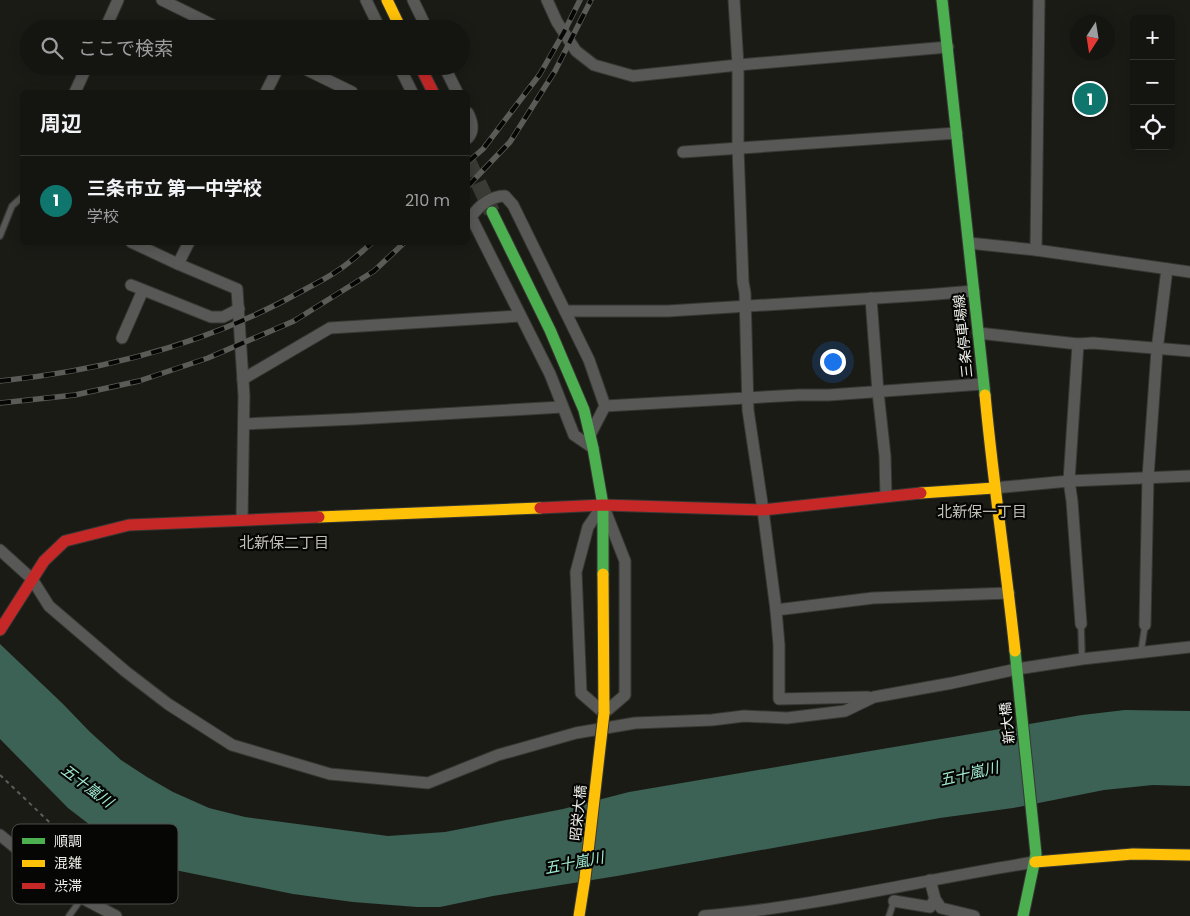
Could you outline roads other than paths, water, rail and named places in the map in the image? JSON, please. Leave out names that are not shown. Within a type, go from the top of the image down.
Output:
[{"type":"street","points":[[109,20],[118,0]]},
{"type":"street","points":[[162,0],[203,20]]},
{"type":"street","points":[[366,0],[376,20]]},
{"type":"street","points":[[387,0],[397,20]]},
{"type":"street","points":[[414,0],[423,20]]},
{"type":"street","points":[[547,0],[557,22],[576,51],[594,65],[633,76],[948,47]]},
{"type":"street","points":[[734,0],[738,65],[738,148],[747,399],[776,610],[779,645],[779,699],[874,696],[1017,674],[1082,659],[1190,646]]},
{"type":"street","name":"三条停車場線","points":[[942,0],[994,488],[1017,674]]},
{"type":"street","points":[[1036,250],[1039,0]]},
{"type":"street","points":[[76,90],[83,75]]},
{"type":"street","points":[[267,90],[274,75]]},
{"type":"street","points":[[317,75],[348,90]]},
{"type":"street","points":[[404,75],[411,90]]},
{"type":"street","points":[[424,75],[432,90]]},
{"type":"street","points":[[448,75],[456,90]]},
{"type":"street","points":[[470,117],[472,129],[470,134]]},
{"type":"street","points":[[683,152],[957,133]]},
{"type":"street","points":[[590,435],[606,406],[589,360],[513,205],[505,196],[496,196],[477,209],[471,217],[550,374],[574,435],[593,448]]},
{"type":"street","name":"昭栄大橋","points":[[492,212],[550,330],[584,410],[604,505],[604,713],[579,916]]},
{"type":"street","points":[[969,243],[1036,250],[1190,272]]},
{"type":"street","points":[[137,245],[238,289],[244,424],[242,519]]},
{"type":"street","points":[[178,264],[188,245]]},
{"type":"street","points":[[1145,625],[1148,477],[1157,350],[1167,269]]},
{"type":"street","points":[[131,285],[211,317],[223,317],[239,309]]},
{"type":"street","points":[[122,338],[142,290]]},
{"type":"street","points":[[565,312],[668,311],[974,290]]},
{"type":"street","points":[[871,298],[878,392],[886,456],[886,496]]},
{"type":"street","points":[[243,379],[330,328],[520,316]]},
{"type":"street","points":[[978,333],[1078,344],[1092,343],[1157,350],[1190,351]]},
{"type":"street","points":[[1078,344],[1069,481],[1081,624]]},
{"type":"street","points":[[606,406],[878,392],[983,384]]},
{"type":"street","points":[[244,424],[355,420],[562,407]]},
{"type":"street","points":[[0,630],[7,616],[44,561],[65,541],[129,525],[604,505],[763,510],[886,496],[1069,481],[1190,476]]},
{"type":"street","points":[[604,505],[625,561],[625,695],[604,713],[581,692],[576,572],[588,527],[604,505]]},
{"type":"street","points":[[0,550],[32,579],[49,606],[124,671],[176,709],[232,745],[330,774],[428,783],[498,755],[576,733],[635,723],[712,720],[744,716],[787,718],[845,711],[874,696]]},
{"type":"street","points":[[776,610],[873,598],[1008,592]]},
{"type":"street","name":"新大橋","points":[[1017,674],[1036,858],[1023,916]]},
{"type":"street","points":[[0,835],[12,845]]},
{"type":"street","points":[[704,916],[776,912],[1036,858],[1175,853],[1190,855]]},
{"type":"street","points":[[930,880],[935,900],[941,908],[970,916]]},
{"type":"street","points":[[894,901],[930,906],[935,900]]},
{"type":"street","points":[[93,904],[116,916]]},
{"type":"lane","points":[[0,236],[12,206],[20,199]]},
{"type":"lane","points":[[1081,624],[1082,659]]},
{"type":"lane","points":[[1141,652],[1145,625]]},
{"type":"lane","points":[[890,916],[894,901]]},
{"type":"lane","points":[[69,916],[78,904]]},
{"type":"water","name":"五十嵐川","points":[[0,644],[121,760],[173,792],[209,808],[245,817],[388,836],[445,832],[563,809],[629,792],[1082,715],[1125,710],[1190,711],[1190,786],[1153,785],[1104,790],[1013,808],[940,818],[617,876],[493,896],[440,907],[417,907],[353,902],[293,894],[178,871],[178,824],[89,824],[68,808],[0,739]]},
{"type":"tunnel","points":[[470,165],[492,212]]},
{"type":"railway","points":[[470,160],[483,149],[540,74],[580,0]]},
{"type":"railway","points":[[470,184],[510,142],[555,71],[591,0]]},
{"type":"railway","points":[[0,381],[79,370],[157,351],[195,339],[268,309],[317,283],[333,274],[369,245]]},
{"type":"railway","points":[[0,403],[75,395],[139,381],[208,358],[294,321],[374,271],[402,245]]},
{"type":"place","name":"三条市立 第一中学校","points":[[1090,99]]},
{"type":"district","name":"北新保一丁目","points":[[982,512]]},
{"type":"district","name":"北新保二丁目","points":[[284,543]]}]
